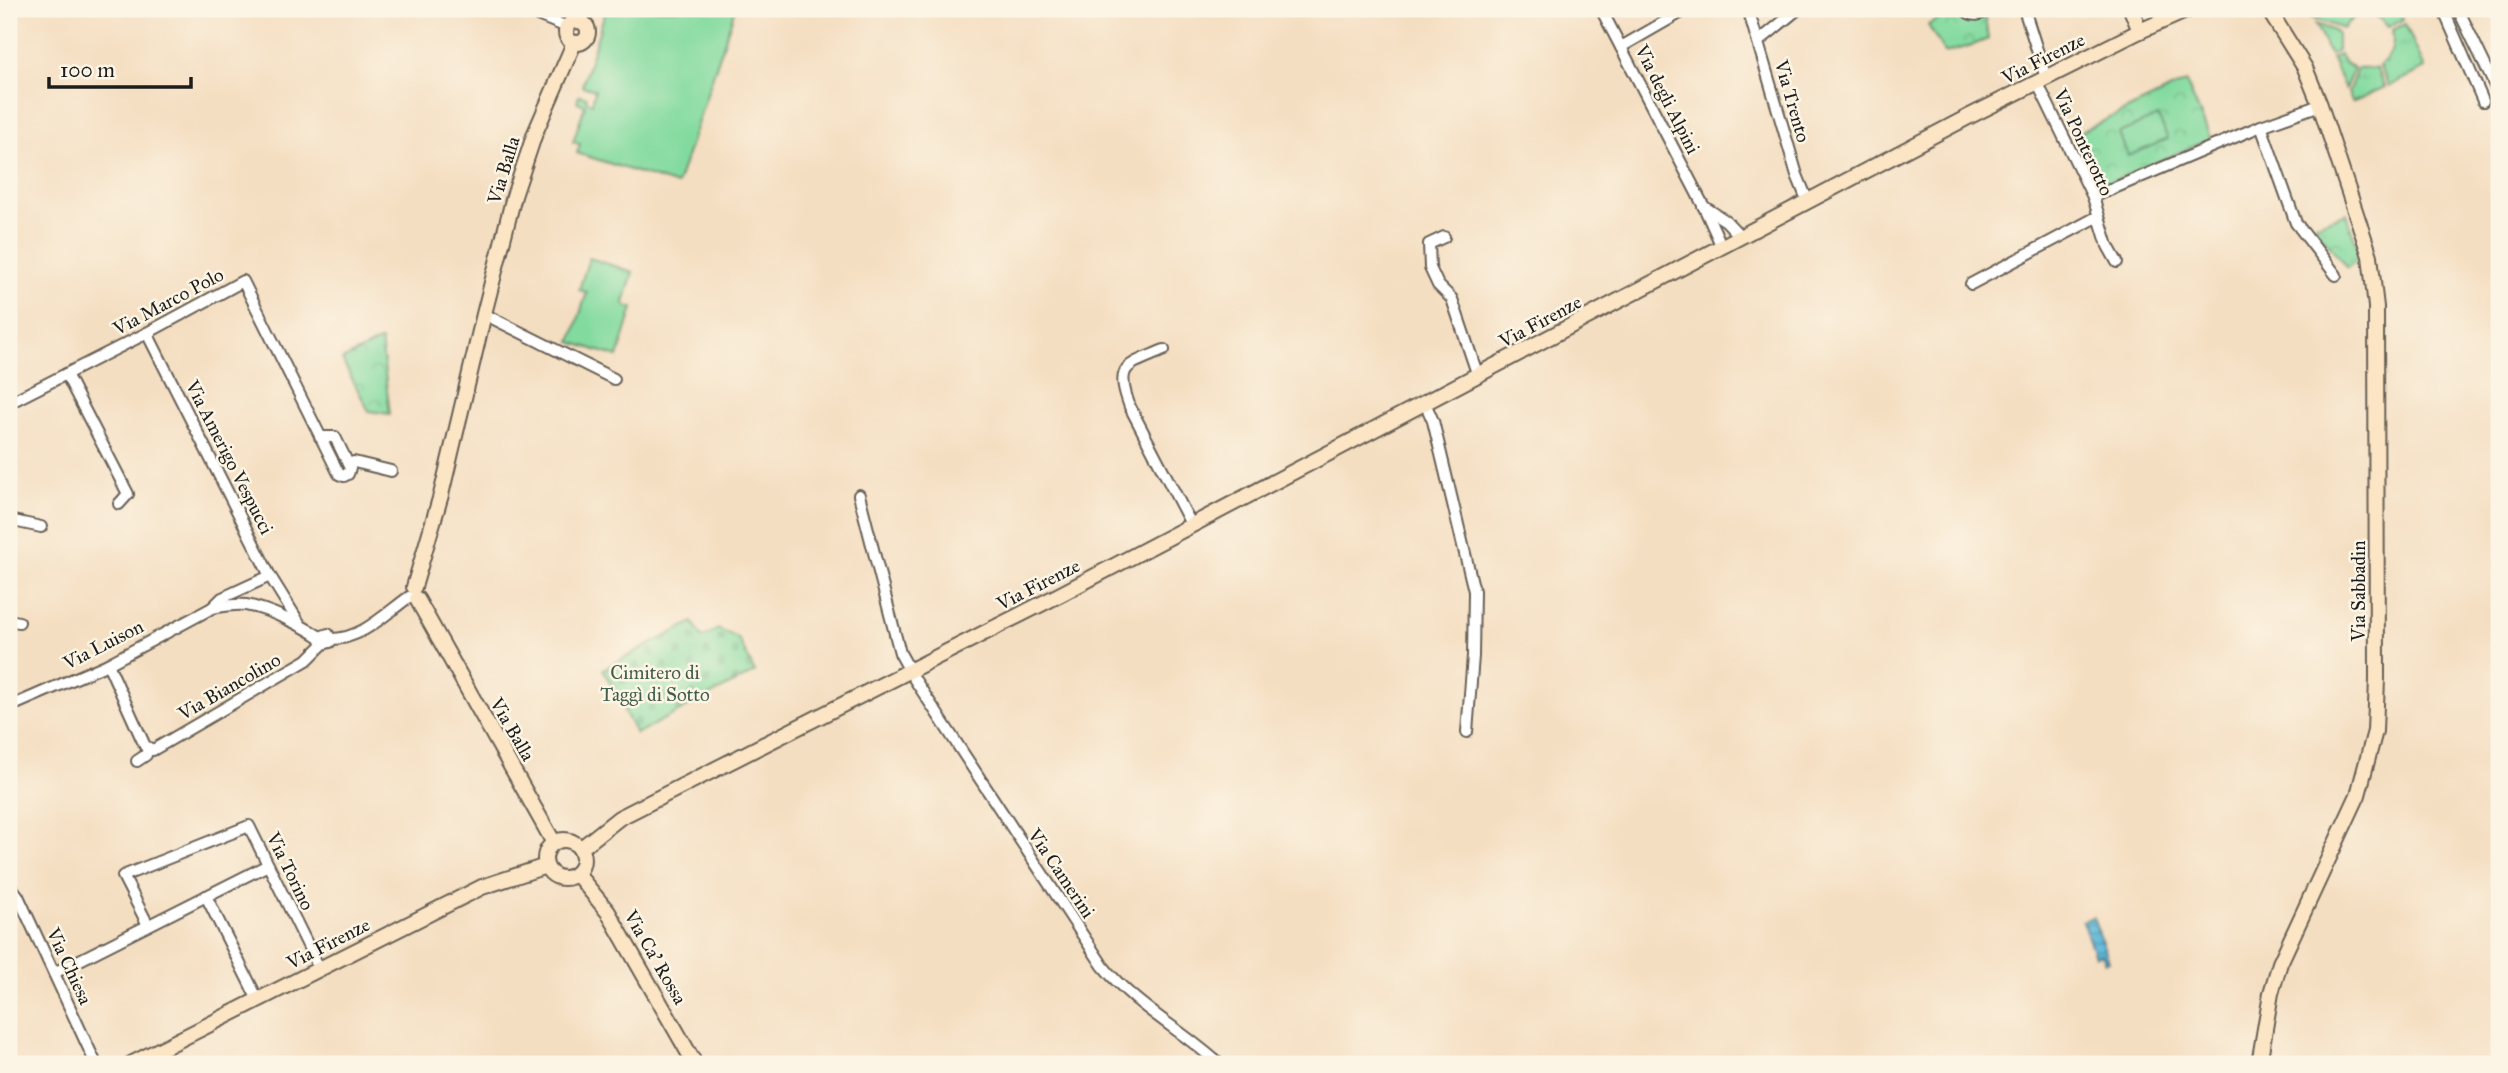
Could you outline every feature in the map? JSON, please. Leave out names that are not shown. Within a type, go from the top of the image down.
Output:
[{"type":"main road","points":[[2131,9],[2140,31]]},
{"type":"main road","name":"Via Firenze","points":[[580,849],[619,818],[1192,526],[2041,80],[2190,9]]},
{"type":"main road","name":"Via Sabbadin","points":[[2259,1064],[2271,993],[2280,963],[2358,795],[2375,731],[2378,559],[2375,285],[2367,247],[2320,105],[2305,68],[2268,9]]},
{"type":"main road","points":[[584,15],[589,35],[585,40],[574,43],[566,34],[567,27],[584,15]]},
{"type":"main road","name":"Via Balla","points":[[554,843],[413,594],[441,495],[484,314],[527,153],[574,43]]},
{"type":"main road","points":[[572,842],[580,849],[583,860],[577,874],[558,877],[546,866],[546,853],[554,843],[572,842]]},
{"type":"main road","name":"Via Firenze","points":[[131,1064],[482,887],[546,866]]},
{"type":"main road","name":"Via Ca' Rossa","points":[[577,874],[608,912],[695,1064]]},
{"type":"street","points":[[523,9],[567,27]]},
{"type":"street","name":"Via degli Alpini","points":[[1601,9],[1722,247]]},
{"type":"street","points":[[1621,47],[1687,9]]},
{"type":"street","name":"Via Trento","points":[[1748,9],[1791,156],[1808,202]]},
{"type":"street","points":[[1758,42],[1798,9]]},
{"type":"street","points":[[1964,9],[1976,15],[1992,9]]},
{"type":"street","name":"Via Ponterotto","points":[[2024,9],[2041,80],[2093,197],[2097,217],[2117,262]]},
{"type":"street","points":[[2443,9],[2483,101]]},
{"type":"street","points":[[2458,9],[2499,94]]},
{"type":"street","points":[[2093,197],[2261,126],[2320,105]]},
{"type":"street","points":[[2261,126],[2296,223],[2336,275]]},
{"type":"street","name":"Via degli Alpini","points":[[1703,206],[1726,221],[1741,237]]},
{"type":"street","name":"Via Ponterotto","points":[[1971,284],[2097,217]]},
{"type":"street","points":[[1444,237],[1429,244],[1430,268],[1438,285],[1452,299],[1478,376]]},
{"type":"street","name":"Via Marco Polo","points":[[9,403],[243,281],[339,474],[348,474],[348,464],[354,462],[391,471]]},
{"type":"street","points":[[484,314],[614,379]]},
{"type":"street","name":"Via Amerigo Vespucci","points":[[147,333],[281,596],[301,626]]},
{"type":"street","points":[[1164,350],[1128,366],[1123,374],[1123,387],[1130,407],[1192,526]]},
{"type":"street","points":[[66,374],[128,494],[119,504]]},
{"type":"street","points":[[1425,403],[1433,421],[1474,591],[1473,656],[1467,732]]},
{"type":"street","points":[[859,495],[900,653],[909,671]]},
{"type":"street","points":[[9,520],[41,527]]},
{"type":"street","name":"Via Luison","points":[[9,707],[108,664],[212,608],[222,598],[271,576]]},
{"type":"street","points":[[243,605],[243,594],[256,583]]},
{"type":"street","points":[[325,640],[352,636],[364,630],[413,594]]},
{"type":"street","points":[[275,615],[282,608],[281,596]]},
{"type":"street","name":"Via Luison","points":[[212,608],[243,605],[301,626],[325,640]]},
{"type":"street","name":"Via Biancolino","points":[[136,761],[146,755],[148,749],[153,750],[307,660],[325,640]]},
{"type":"street","points":[[108,664],[148,749]]},
{"type":"street","name":"Via Camerini","points":[[909,671],[1109,974],[1128,994],[1219,1064]]},
{"type":"street","name":"Via Torino","points":[[148,925],[123,876],[249,826],[319,968]]},
{"type":"street","points":[[54,973],[268,865]]},
{"type":"street","name":"Via Chiesa","points":[[9,884],[18,896],[96,1064]]},
{"type":"street","points":[[206,896],[258,1000]]},
{"type":"green space","points":[[606,9],[735,9],[677,185],[577,153],[580,144],[573,142],[585,105],[577,102],[579,95],[587,97],[586,101],[592,103],[595,90],[582,86]]},
{"type":"green space","points":[[2324,9],[2399,9],[2403,19],[2388,27],[2377,17],[2365,14],[2353,18],[2343,29],[2309,17]]},
{"type":"green space","points":[[1959,12],[1969,21],[1985,16],[1988,39],[1945,53],[1928,25],[1944,16]]},
{"type":"green space","points":[[2315,24],[2337,32],[2337,51],[2330,55]]},
{"type":"green space","points":[[2405,24],[2425,68],[2389,86],[2379,66],[2392,50],[2392,30]]},
{"type":"green space","points":[[2339,55],[2346,64],[2354,68],[2345,89],[2331,58]]},
{"type":"green space","points":[[2376,68],[2385,87],[2352,102],[2348,93],[2357,69]]},
{"type":"green space","points":[[2186,82],[2211,139],[2101,186],[2076,134]]},
{"type":"green space","points":[[2158,116],[2168,139],[2128,156],[2119,133]]},
{"type":"green space","points":[[2346,213],[2361,257],[2347,268],[2314,225]]},
{"type":"green space","points":[[589,258],[633,272],[624,303],[633,308],[618,357],[571,342],[587,292],[579,290]]},
{"type":"green space","points":[[379,341],[390,414],[369,411],[342,360]]},
{"type":"green space","name":"Cimitero di Taggì di Sotto","points":[[693,622],[702,638],[718,629],[738,638],[755,672],[636,734],[603,669]]},
{"type":"water","points":[[2093,917],[2109,961],[2105,962],[2102,954],[2095,956],[2082,921]]}]
